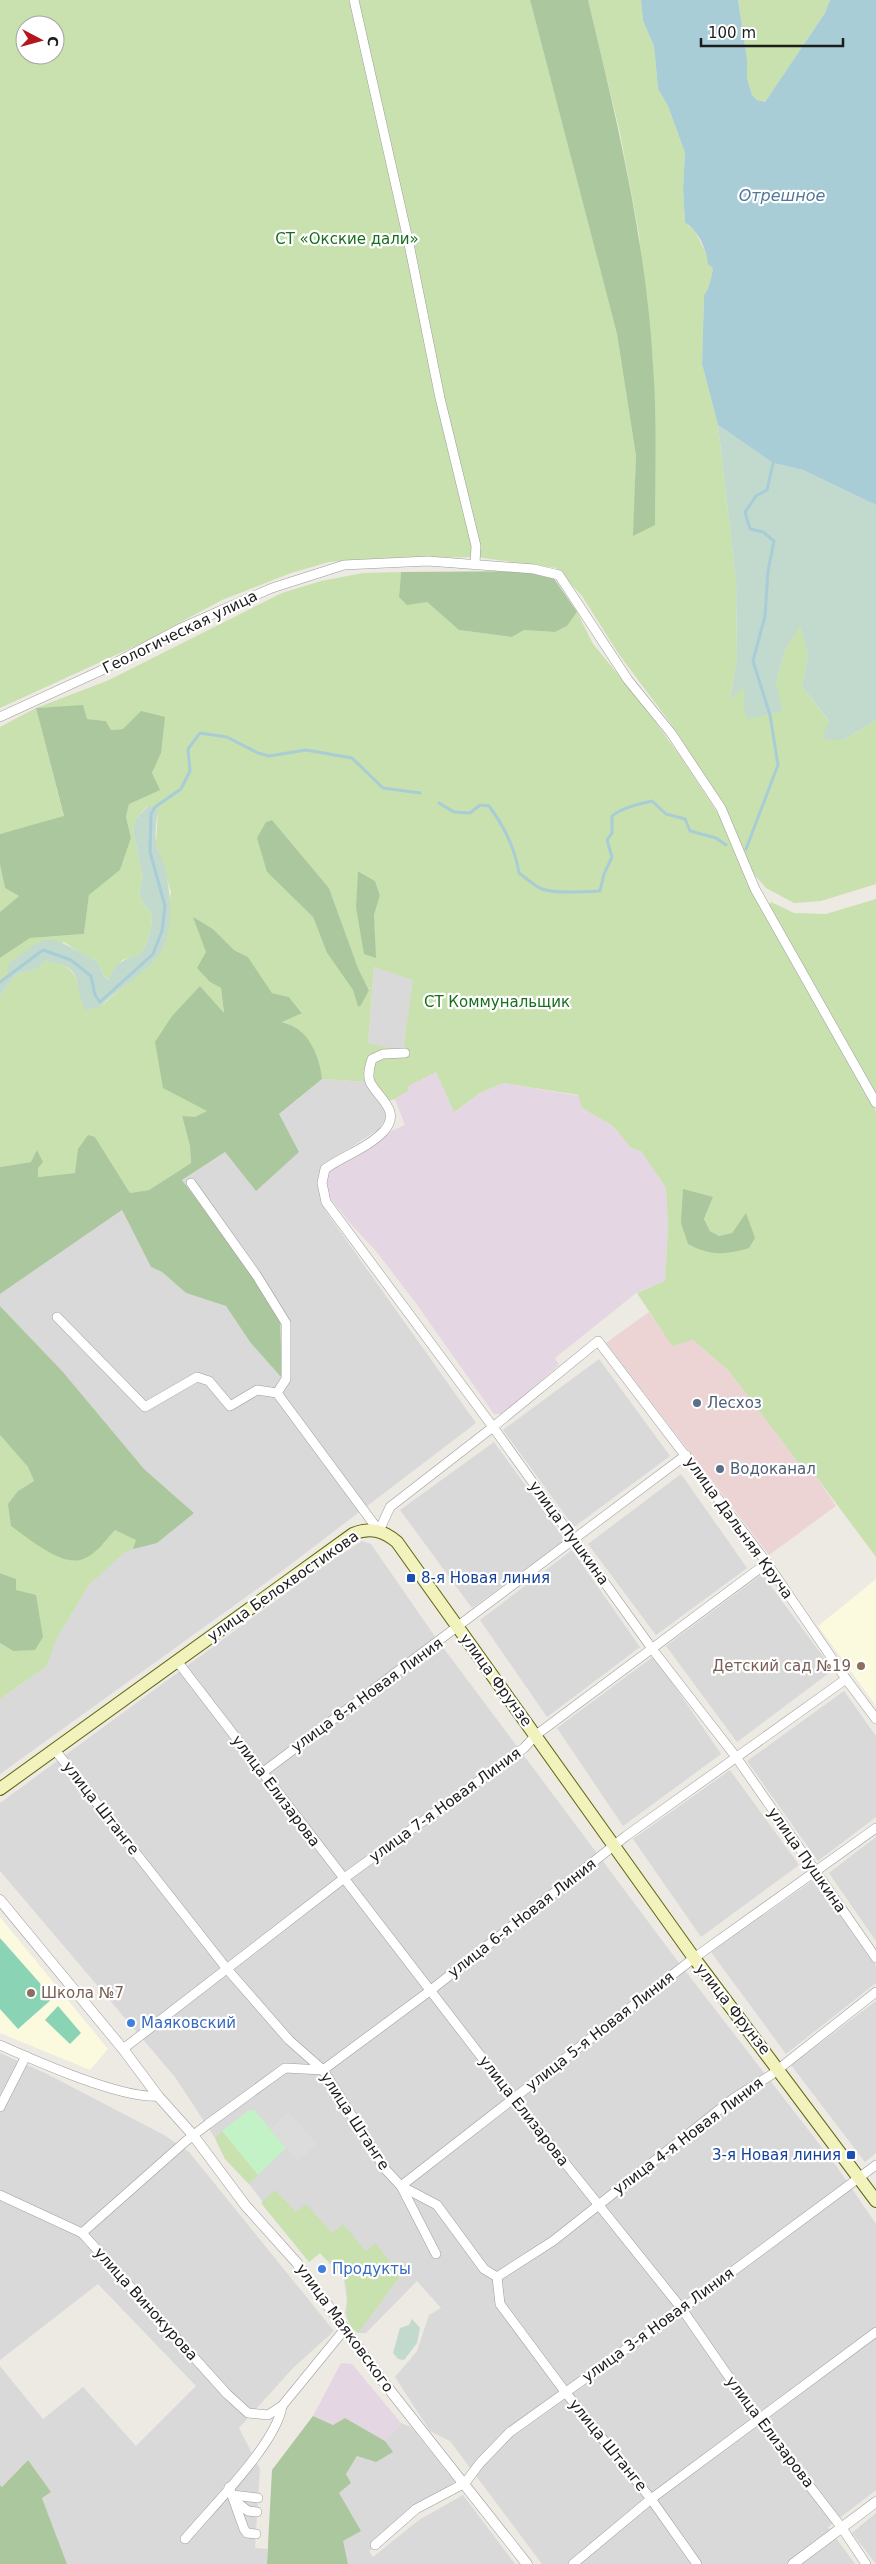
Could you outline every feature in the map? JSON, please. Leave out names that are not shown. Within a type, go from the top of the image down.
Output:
[{"type":"main road","name":"улица Белохвостикова","points":[[0,1789],[353,1534],[366,1529],[379,1531]]},
{"type":"main road","name":"улица Фрунзе","points":[[379,1531],[397,1542],[694,1958],[876,2201]]},
{"type":"street","points":[[354,0],[412,261],[440,398],[476,546],[475,563]]},
{"type":"street","name":"Геологическая улица","points":[[0,717],[100,671],[181,628],[272,588],[344,565],[428,561],[475,563],[545,570],[559,575],[628,680],[670,733],[721,808],[755,889],[876,1103]]},
{"type":"street","name":"улица Пушкина","points":[[405,1053],[383,1054],[372,1059],[368,1073],[370,1081],[390,1109],[390,1122],[384,1131],[374,1139],[325,1169],[322,1183],[326,1202],[493,1428],[653,1650],[736,1757],[876,1958]]},
{"type":"street","points":[[57,1318],[145,1407],[197,1376],[209,1381],[230,1406],[257,1390],[277,1393],[286,1378],[286,1323],[257,1276],[190,1183]]},
{"type":"street","name":"улица Белохвостикова","points":[[379,1531],[390,1507],[493,1428],[598,1341]]},
{"type":"street","name":"улица Дальняя Круча","points":[[598,1341],[767,1563],[846,1679],[876,1718]]},
{"type":"street","name":"улица Фрунзе","points":[[277,1393],[379,1531]]},
{"type":"street","name":"улица 8-я Новая Линия","points":[[262,1772],[686,1456]]},
{"type":"street","name":"улица 7-я Новая Линия","points":[[123,2050],[343,1879],[524,1748],[536,1735],[653,1650],[767,1563]]},
{"type":"street","name":"улица Елизарова","points":[[177,1661],[512,2098],[599,2203],[682,2309],[758,2419],[842,2528],[866,2564]]},
{"type":"street","name":"улица 6-я Новая Линия","points":[[323,2070],[431,1990],[614,1845],[846,1679]]},
{"type":"street","name":"улица Штанге","points":[[55,1750],[227,1969],[289,2040],[323,2070],[386,2170],[401,2186],[437,2205],[484,2268],[497,2277],[500,2304],[566,2393],[651,2499],[697,2564]]},
{"type":"street","name":"улица 5-я Новая Линия","points":[[401,2186],[694,1958],[876,1828]]},
{"type":"street","name":"улица Маяковского","points":[[0,1900],[123,2050],[158,2096],[193,2135],[246,2205],[297,2263],[344,2330],[528,2564]]},
{"type":"street","name":"улица 4-я Новая Линия","points":[[497,2277],[552,2241],[734,2098],[778,2068],[876,1992]]},
{"type":"street","points":[[0,2045],[92,2082],[148,2097],[158,2096]]},
{"type":"street","points":[[0,2107],[26,2056]]},
{"type":"street","points":[[82,2233],[193,2135],[285,2068],[323,2070]]},
{"type":"street","name":"улица 3-я Новая Линия","points":[[375,2544],[416,2509],[465,2483],[480,2463],[510,2432],[682,2309],[765,2245],[876,2165]]},
{"type":"street","points":[[401,2186],[436,2254]]},
{"type":"street","name":"улица Винокурова","points":[[0,2195],[82,2233],[227,2394],[248,2413],[268,2415],[282,2406]]},
{"type":"street","points":[[185,2539],[231,2493],[281,2416],[282,2406],[344,2330]]},
{"type":"street","points":[[574,2564],[651,2499],[876,2332]]},
{"type":"street","points":[[231,2493],[258,2498]]},
{"type":"street","points":[[231,2493],[241,2507],[258,2512]]},
{"type":"street","points":[[231,2493],[244,2529],[247,2533],[256,2534]]},
{"type":"street","points":[[793,2564],[876,2502]]},
{"type":"shaded area","points":[[718,425],[773,463],[803,470],[876,505],[876,720],[843,740],[822,739],[829,721],[802,686],[808,654],[800,626],[785,650],[776,682],[782,711],[748,719],[744,709],[744,687],[730,700],[737,659],[736,580]]},
{"type":"shaded area","points":[[148,806],[155,807],[158,812],[156,842],[165,868],[170,903],[169,927],[166,939],[162,950],[155,960],[100,1007],[85,1010],[76,977],[72,971],[67,967],[44,961],[39,968],[16,974],[0,996],[0,982],[7,976],[9,964],[36,944],[45,941],[53,940],[60,942],[97,961],[104,976],[109,980],[114,969],[120,963],[140,955],[149,935],[152,913],[144,905],[139,892],[143,878],[133,830],[136,818]]},
{"type":"shaded area","points":[[374,967],[414,980],[403,1051],[368,1044]]},
{"type":"shaded area","points":[[436,1072],[454,1112],[480,1093],[503,1083],[579,1096],[582,1108],[613,1126],[631,1148],[641,1151],[666,1188],[668,1228],[665,1281],[636,1293],[555,1358],[559,1365],[503,1414],[494,1414],[415,1302],[376,1251],[349,1222],[328,1195],[325,1184],[329,1168],[380,1136],[405,1125],[395,1099],[408,1090],[407,1087]]},
{"type":"shaded area","points":[[322,1079],[367,1082],[386,1110],[385,1120],[379,1129],[327,1163],[318,1179],[325,1210],[476,1423],[282,1571],[0,1774],[0,1699],[47,1666],[57,1638],[89,1585],[125,1551],[194,1513],[144,1469],[63,1372],[0,1306],[0,1294],[122,1210],[151,1267],[162,1272],[186,1293],[226,1306],[250,1342],[246,1266],[182,1180],[225,1152],[256,1190],[279,1114]]},
{"type":"shaded area","points":[[649,1312],[672,1345],[693,1340],[728,1370],[804,1470],[809,1466],[836,1506],[769,1555],[606,1343]]},
{"type":"shaded area","points":[[599,1359],[670,1456],[574,1527],[503,1430]]},
{"type":"shaded area","points":[[494,1442],[565,1540],[472,1608],[400,1510]]},
{"type":"shaded area","points":[[681,1474],[747,1568],[656,1635],[588,1544]]},
{"type":"shaded area","points":[[362,1541],[371,1544],[436,1638],[673,1955],[837,2167],[876,2224],[876,2490],[828,2527],[855,2564],[542,2564],[450,2441],[430,2431],[395,2377],[417,2351],[429,2315],[441,2308],[417,2281],[366,2333],[358,2333],[351,2328],[345,2314],[347,2301],[344,2279],[320,2253],[309,2262],[249,2184],[225,2159],[215,2138],[175,2077],[0,1871],[0,1803],[326,1564]]},
{"type":"shaded area","points":[[572,1550],[640,1647],[547,1717],[480,1620]]},
{"type":"shaded area","points":[[762,1574],[833,1670],[737,1742],[666,1646]]},
{"type":"shaded area","name":"Детский сад №19","points":[[876,1579],[876,1706],[818,1626]]},
{"type":"shaded area","points":[[654,1656],[721,1754],[623,1826],[557,1728]]},
{"type":"shaded area","points":[[844,1691],[876,1736],[876,1817],[818,1861],[747,1761]]},
{"type":"shaded area","points":[[730,1770],[799,1865],[701,1937],[633,1839]]},
{"type":"shaded area","points":[[876,1837],[876,1941],[829,1873]]},
{"type":"shaded area","points":[[815,1879],[876,1965],[876,1983],[786,2054],[711,1952]]},
{"type":"shaded area","name":"Школа №7","points":[[0,1917],[108,2049],[90,2070],[0,2033]]},
{"type":"shaded area","points":[[876,2001],[876,2153],[865,2162],[791,2065]]},
{"type":"shaded area","points":[[0,2053],[47,2074],[164,2135],[189,2152],[334,2331],[293,2368],[239,2428],[260,2469],[255,2548],[267,2549],[267,2564],[67,2564],[42,2498],[51,2492],[28,2460],[2,2487],[0,2485],[0,2366],[43,2419],[83,2387],[136,2446],[196,2386],[98,2284],[0,2360]]},
{"type":"shaded area","points":[[289,2112],[317,2144],[298,2161],[270,2129]]},
{"type":"shaded area","points":[[412,2319],[420,2328],[417,2343],[404,2360],[398,2359],[393,2353],[400,2328],[409,2325]]},
{"type":"shaded area","points":[[341,2363],[352,2364],[401,2423],[385,2441],[345,2418],[333,2425],[313,2416]]},
{"type":"shaded area","points":[[401,2423],[411,2427],[455,2482],[386,2535],[369,2551],[373,2557],[419,2520],[463,2495],[515,2564],[348,2564],[342,2541],[339,2493],[351,2483],[346,2474],[357,2456],[376,2461],[392,2452],[385,2441]]},
{"type":"shaded area","points":[[876,2513],[876,2564],[852,2533]]},
{"type":"green space","name":"СТ «Окские дали»","points":[[0,0],[530,0],[617,334],[636,456],[634,536],[653,365],[639,234],[620,133],[588,0],[641,0],[643,21],[654,46],[658,89],[668,106],[685,153],[683,189],[685,223],[695,231],[713,268],[709,286],[704,295],[702,364],[718,425],[736,580],[737,659],[730,699],[744,686],[744,709],[776,682],[785,650],[800,625],[808,654],[802,686],[843,740],[876,720],[876,884],[821,901],[794,903],[766,888],[752,872],[725,809],[674,728],[618,653],[582,596],[556,568],[476,557],[368,559],[329,562],[291,573],[222,600],[142,643],[0,708]]},
{"type":"green space","points":[[530,0],[588,0],[629,181],[644,273],[649,319],[655,425],[655,525],[633,536],[636,456],[617,334]]},
{"type":"green space","points":[[738,0],[830,0],[825,13],[765,102],[757,100],[752,95],[747,78],[747,59]]},
{"type":"green space","points":[[526,571],[553,577],[577,612],[567,626],[555,632],[524,630],[512,637],[459,630],[427,602],[407,605],[399,597],[401,572]]},
{"type":"green space","name":"СТ Коммунальщик","points":[[401,572],[399,596],[427,602],[459,630],[512,637],[524,630],[555,632],[567,626],[577,612],[593,644],[640,701],[680,756],[719,815],[757,898],[876,1111],[876,1557],[809,1467],[804,1470],[728,1370],[693,1340],[672,1346],[637,1293],[665,1281],[668,1228],[666,1188],[641,1151],[631,1148],[613,1126],[582,1108],[578,1095],[503,1083],[480,1093],[454,1112],[436,1072],[407,1087],[409,1090],[395,1099],[382,1103],[367,1082],[322,1079],[321,1073],[300,1031],[282,1021],[302,1012],[289,997],[272,993],[248,957],[234,950],[213,929],[194,918],[207,952],[210,982],[221,988],[224,1014],[200,986],[208,1111],[195,1117],[182,1117],[190,1146],[191,1163],[149,1190],[130,1193],[95,1137],[78,1149],[76,1173],[37,1177],[38,1168],[31,1162],[0,1167],[0,996],[16,974],[39,968],[44,961],[63,965],[69,969],[76,979],[82,1004],[100,1007],[155,959],[171,892],[156,844],[158,812],[147,806],[136,818],[133,830],[143,878],[139,892],[144,905],[152,913],[149,935],[140,955],[122,960],[110,980],[104,976],[97,961],[80,953],[64,942],[0,982],[0,958],[30,938],[84,934],[89,895],[120,870],[131,838],[126,817],[129,804],[152,773],[161,753],[123,729],[111,730],[106,721],[87,719],[59,707],[36,708],[109,680],[282,593],[321,581],[363,573]],"holes":[[[272,820],[329,888],[358,968],[369,989],[358,1007],[353,990],[327,953],[313,917],[267,872],[266,822]],[[359,871],[375,881],[380,894],[374,915],[375,958],[356,907]],[[374,967],[413,980],[403,1051],[368,1043]],[[713,1197],[704,1219],[710,1231],[719,1236],[732,1233],[746,1214],[732,1253],[681,1223]]]},
{"type":"green space","points":[[83,705],[87,719],[106,721],[111,730],[123,729],[141,711],[165,717],[161,753],[152,773],[160,790],[129,804],[126,817],[131,838],[120,870],[89,895],[84,934],[30,938],[0,958],[0,912],[19,896],[5,888],[0,865],[0,834],[64,816],[36,708]]},
{"type":"green space","points":[[36,708],[64,817],[0,834],[0,727]]},
{"type":"green space","points":[[272,820],[329,888],[358,968],[369,990],[358,1007],[353,990],[327,953],[313,917],[267,872],[257,838],[266,822]]},
{"type":"green space","points":[[0,865],[5,888],[19,896],[0,912]]},
{"type":"green space","points":[[358,871],[375,881],[380,895],[374,915],[376,958],[364,954],[356,907]]},
{"type":"green space","points":[[876,899],[876,1098],[768,906],[771,902],[794,913],[826,914]]},
{"type":"green space","points":[[193,917],[213,929],[234,950],[248,957],[272,993],[289,997],[302,1013],[282,1022],[305,1035],[316,1053],[321,1073],[322,1079],[279,1114],[299,1152],[256,1191],[225,1152],[182,1180],[246,1266],[280,1321],[282,1378],[250,1342],[226,1306],[186,1293],[162,1272],[151,1267],[122,1210],[0,1294],[0,1167],[31,1162],[37,1150],[43,1162],[38,1168],[38,1177],[75,1173],[78,1149],[88,1135],[95,1137],[130,1193],[149,1190],[191,1163],[190,1146],[182,1116],[195,1117],[207,1111],[163,1088],[155,1042],[172,1016],[200,986],[224,1013],[221,988],[210,982],[197,968],[206,952]]},
{"type":"green space","points":[[683,1189],[713,1197],[704,1219],[710,1231],[719,1236],[732,1233],[746,1213],[755,1238],[749,1248],[718,1253],[704,1251],[688,1244],[681,1223]]},
{"type":"green space","points":[[0,1306],[63,1372],[144,1469],[194,1513],[157,1543],[133,1549],[136,1540],[115,1530],[90,1555],[80,1560],[72,1560],[44,1549],[11,1526],[8,1504],[18,1491],[34,1481],[28,1467],[0,1435]]},
{"type":"green space","points":[[0,1435],[28,1467],[34,1481],[18,1491],[67,1560],[82,1558],[88,1555],[100,1547],[115,1530],[137,1540],[133,1549],[125,1552],[89,1585],[57,1638],[47,1666],[0,1699],[0,1643],[13,1651],[16,1579],[0,1573]]},
{"type":"green space","points":[[0,1573],[16,1579],[16,1590],[36,1595],[43,1637],[35,1650],[13,1651],[0,1643]]},
{"type":"green space","points":[[0,1938],[53,1998],[18,2029],[0,2009]]},
{"type":"green space","points":[[58,2006],[81,2033],[70,2044],[45,2020]]},
{"type":"green space","points":[[249,2110],[255,2111],[286,2148],[258,2175],[222,2131]]},
{"type":"green space","points":[[222,2131],[258,2175],[249,2184],[225,2159],[215,2138]]},
{"type":"green space","points":[[275,2190],[296,2212],[306,2204],[332,2233],[343,2224],[366,2251],[375,2243],[401,2275],[358,2333],[352,2327],[347,2315],[347,2293],[342,2276],[320,2253],[309,2262],[261,2203]]},
{"type":"green space","points":[[313,2416],[333,2425],[345,2418],[385,2441],[393,2452],[376,2462],[357,2456],[346,2474],[351,2483],[339,2493],[361,2531],[343,2541],[348,2564],[267,2564],[272,2470]]},
{"type":"green space","points":[[28,2460],[51,2492],[42,2498],[67,2564],[0,2564],[0,2485],[2,2487]]},
{"type":"water","name":"Отрешное","points":[[641,0],[738,0],[747,59],[747,78],[752,95],[757,100],[765,102],[825,13],[830,0],[876,0],[876,505],[803,470],[773,463],[718,425],[702,364],[704,295],[709,286],[713,268],[708,264],[704,247],[698,235],[685,223],[683,189],[685,153],[668,106],[658,89],[654,46],[643,21]]},
{"type":"waterway","points":[[746,849],[778,765],[770,715],[753,661],[765,616],[768,571],[774,541],[763,532],[750,529],[745,512],[756,496],[767,490],[773,463]]},
{"type":"waterway","points":[[0,982],[43,950],[71,960],[91,976],[95,995],[100,1002],[153,954],[162,931],[165,906],[150,852],[151,814],[155,807],[181,789],[190,771],[188,749],[200,733],[227,737],[258,753],[269,756],[306,750],[352,758],[383,788],[420,793]]},
{"type":"waterway","points":[[439,803],[454,812],[470,813],[480,805],[489,806],[508,838],[515,855],[519,873],[542,889],[554,892],[600,891],[604,874],[612,857],[607,840],[612,833],[612,816],[636,805],[652,801],[666,814],[685,819],[690,831],[716,838],[726,845]]},
{"type":"place","name":"Лесхоз","points":[[697,1403]]},
{"type":"place","name":"Водоканал","points":[[720,1469]]},
{"type":"place","name":"8-я Новая линия","points":[[411,1578]]},
{"type":"place","name":"Детский сад №19","points":[[861,1666]]},
{"type":"place","name":"Школа №7","points":[[31,1993]]},
{"type":"place","name":"Маяковский","points":[[131,2023]]},
{"type":"place","name":"3-я Новая линия","points":[[851,2155]]},
{"type":"place","name":"Продукты","points":[[322,2269]]}]
